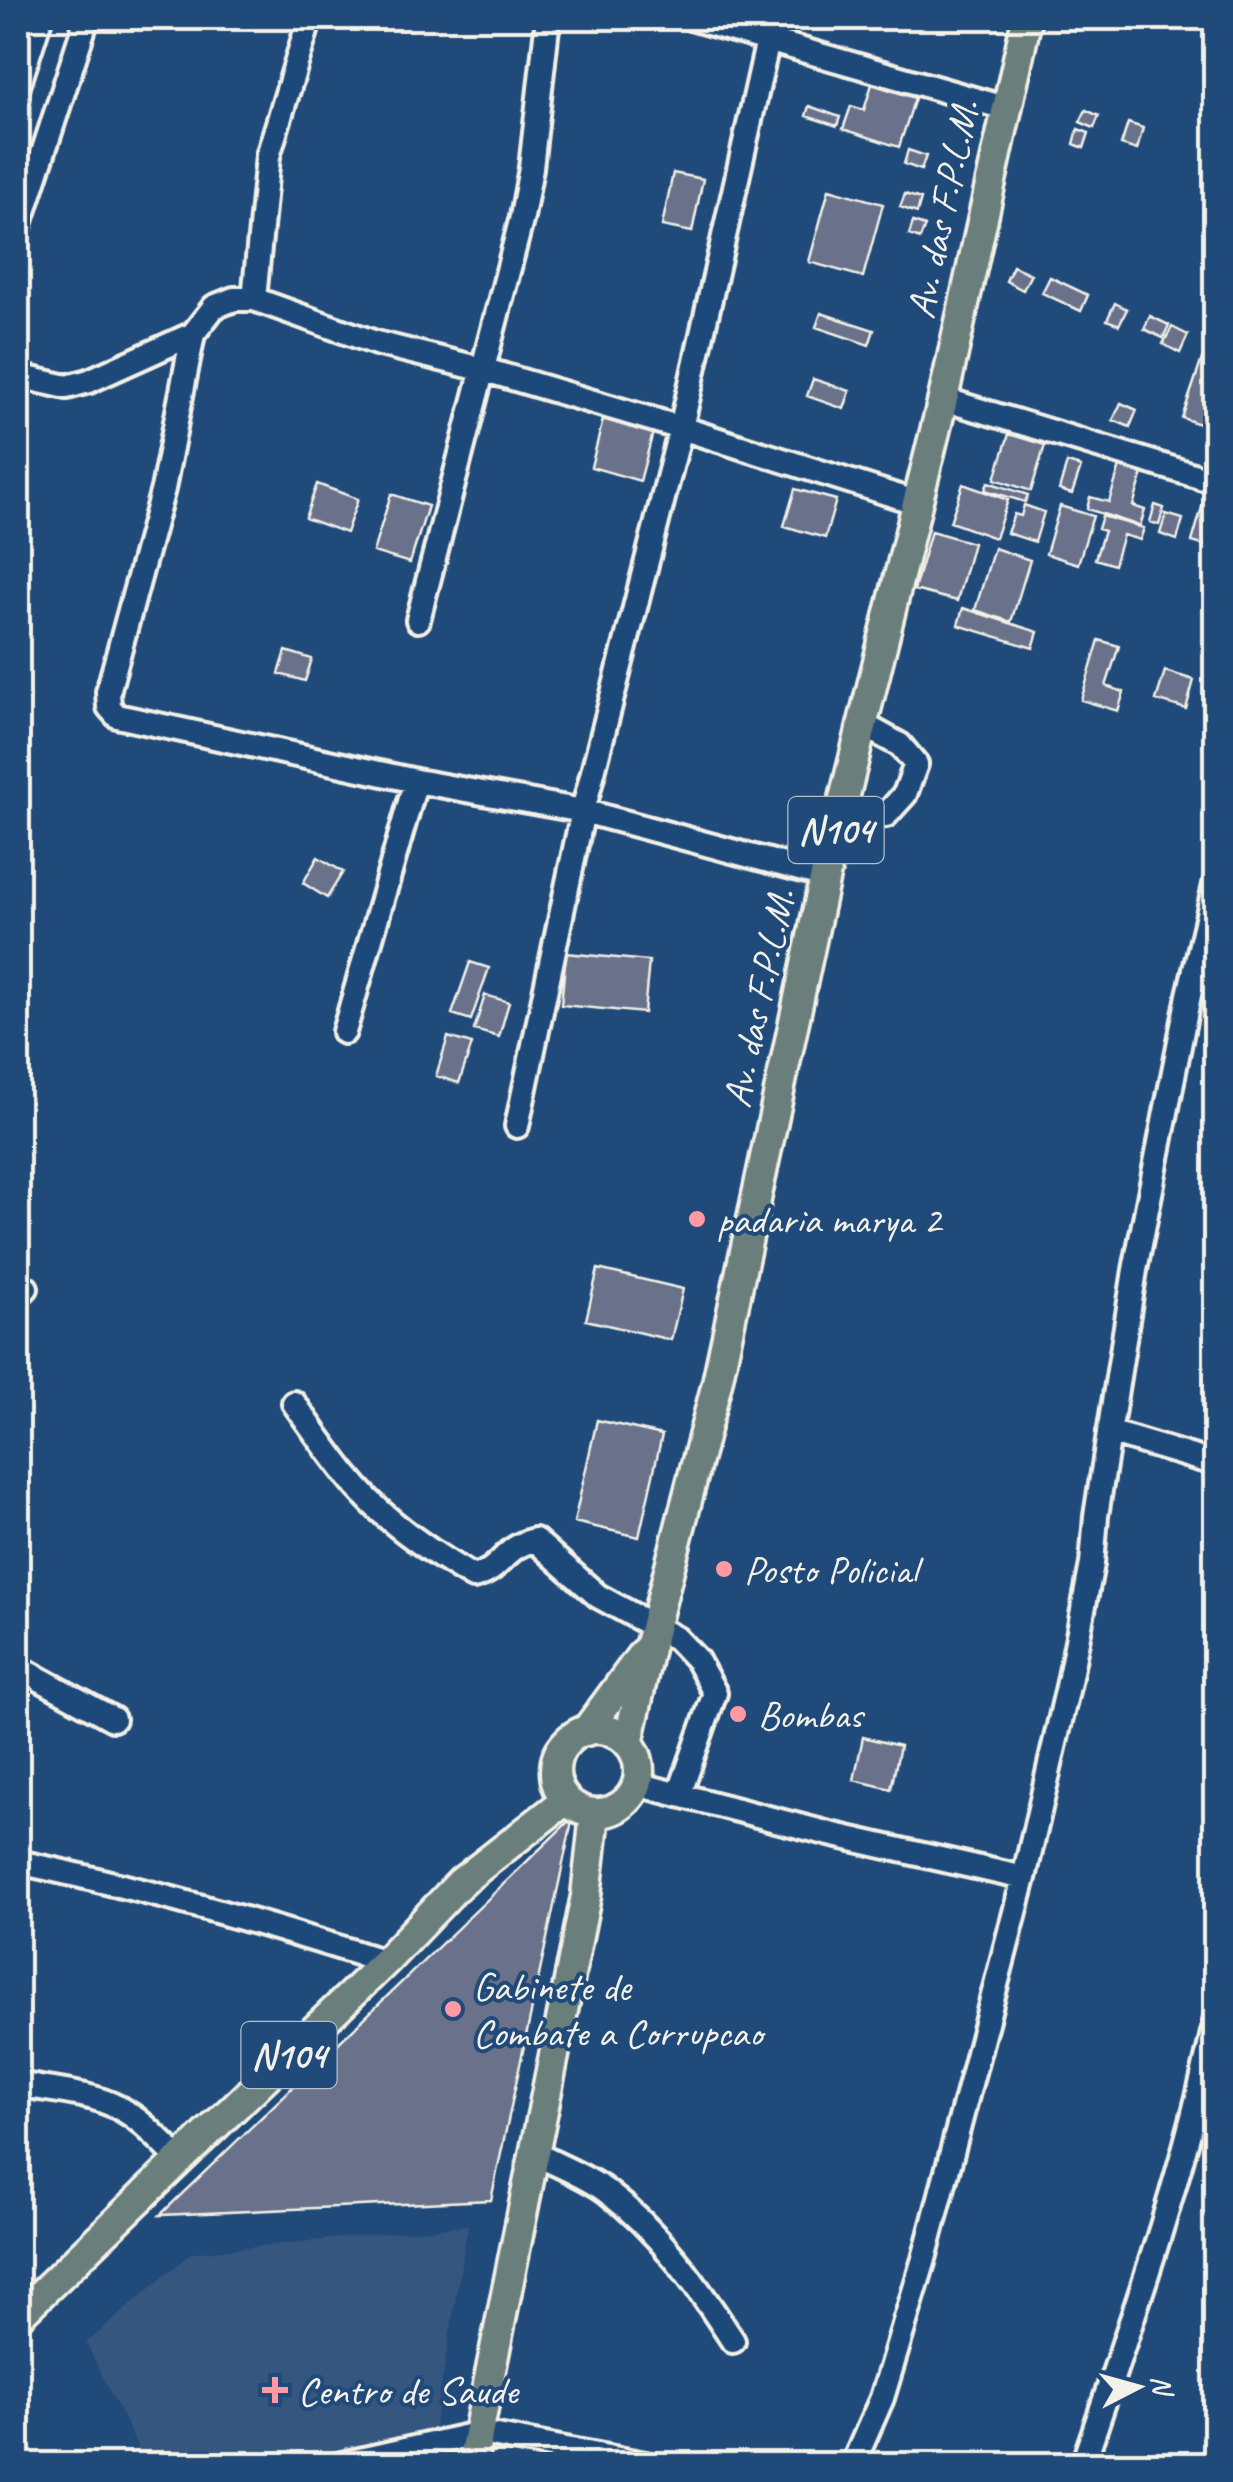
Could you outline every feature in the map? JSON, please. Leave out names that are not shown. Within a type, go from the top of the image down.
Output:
[{"type":"main road","name":"Av. das F.P.L.M.","points":[[628,1743],[717,1383],[826,876],[943,399],[1004,108],[1027,18]]},
{"type":"main road","name":"Av. das F.P.L.M.","points":[[586,1730],[653,1635]]},
{"type":"main road","points":[[586,1730],[609,1731],[628,1743]]},
{"type":"main road","name":"N104","points":[[18,2316],[385,1962],[461,1882],[566,1800],[556,1781],[556,1759],[568,1741],[586,1730]]},
{"type":"main road","name":"N104","points":[[628,1743],[638,1762],[637,1784]]},
{"type":"main road","points":[[566,1800],[595,1814],[606,1813],[625,1803],[637,1784]]},
{"type":"main road","points":[[472,2464],[586,1896],[595,1814]]},
{"type":"street","points":[[18,86],[40,18]]},
{"type":"street","points":[[18,230],[86,18]]},
{"type":"street","points":[[254,300],[268,156],[310,18]]},
{"type":"street","points":[[418,620],[485,370],[531,168],[548,18]]},
{"type":"street","points":[[691,18],[771,29],[1004,108]]},
{"type":"street","points":[[517,1126],[584,811],[682,428],[771,29]]},
{"type":"street","points":[[826,876],[584,811],[416,781],[117,716],[109,707],[108,692],[163,489],[193,334],[214,307],[234,299],[254,300],[376,343],[485,370],[682,428],[915,502]]},
{"type":"street","points":[[18,376],[67,387],[193,334]]},
{"type":"street","points":[[943,399],[1216,482]]},
{"type":"street","points":[[839,820],[886,815],[905,794],[916,764],[900,745],[862,724]]},
{"type":"street","points":[[344,1032],[416,781]]},
{"type":"street","points":[[853,2464],[882,2398],[924,2260],[1024,1878],[1084,1610],[1135,1270],[1189,995],[1216,881]]},
{"type":"street","points":[[294,1403],[341,1467],[386,1518],[442,1560],[473,1578],[488,1574],[516,1544],[535,1540],[598,1596],[653,1635],[678,1640],[697,1660],[716,1693],[679,1795]]},
{"type":"street","points":[[1109,1432],[1216,1464]]},
{"type":"street","points":[[18,1666],[112,1719]]},
{"type":"street","points":[[637,1784],[830,1834],[1024,1878]]},
{"type":"street","points":[[18,1862],[262,1923],[385,1962]]},
{"type":"street","points":[[1083,2464],[1171,2201],[1200,2096],[1216,2018]]},
{"type":"street","points":[[18,2084],[88,2097],[118,2107],[146,2126],[180,2160]]},
{"type":"street","points":[[536,2154],[603,2188],[653,2230],[706,2299],[733,2342]]},
{"type":"street","points":[[342,2464],[481,2433],[645,2464]]},
{"type":"shaded area","name":"Centro de Saude","points":[[468,2225],[433,2436],[302,2464],[146,2464],[86,2343],[191,2253]]},
{"type":"building","points":[[18,18],[27,18],[18,47]]},
{"type":"building","points":[[872,84],[915,98],[899,147],[843,129],[851,106],[864,110]]},
{"type":"building","points":[[809,106],[840,117],[837,126],[806,116]]},
{"type":"building","points":[[1086,110],[1099,116],[1094,128],[1080,122]]},
{"type":"building","points":[[1128,123],[1143,128],[1137,150],[1121,145]]},
{"type":"building","points":[[1078,129],[1089,133],[1084,148],[1074,144]]},
{"type":"building","points":[[908,150],[926,156],[921,170],[904,164]]},
{"type":"building","points":[[673,173],[703,179],[692,232],[662,226]]},
{"type":"building","points":[[829,189],[883,204],[863,277],[809,262]]},
{"type":"building","points":[[905,194],[921,199],[917,213],[900,207]]},
{"type":"building","points":[[913,222],[925,226],[920,239],[909,235]]},
{"type":"building","points":[[1013,266],[1031,274],[1023,290],[1006,281]]},
{"type":"building","points":[[1050,277],[1088,295],[1081,311],[1042,293]]},
{"type":"building","points":[[1115,303],[1127,309],[1119,325],[1107,320]]},
{"type":"building","points":[[821,313],[874,330],[869,345],[816,327]]},
{"type":"building","points":[[1150,316],[1169,325],[1163,338],[1144,329]]},
{"type":"building","points":[[1172,327],[1188,335],[1180,353],[1163,344]]},
{"type":"building","points":[[1205,350],[1216,353],[1216,383],[1202,425],[1182,418]]},
{"type":"building","points":[[813,379],[850,391],[844,409],[807,396]]},
{"type":"building","points":[[1121,403],[1137,410],[1130,427],[1113,420]]},
{"type":"building","points":[[1216,410],[1216,432],[1207,423]]},
{"type":"building","points":[[604,416],[654,429],[640,481],[591,467]]},
{"type":"building","points":[[1009,434],[1045,445],[1031,491],[995,479]]},
{"type":"building","points":[[1067,463],[1081,467],[1072,494],[1059,490]]},
{"type":"building","points":[[1120,466],[1143,473],[1133,506],[1145,510],[1140,526],[1087,509],[1090,497],[1109,502]]},
{"type":"building","points":[[988,482],[1028,495],[1025,502],[985,490]]},
{"type":"building","points":[[317,484],[358,499],[346,533],[305,518]]},
{"type":"building","points":[[963,484],[1008,500],[995,538],[950,522]]},
{"type":"building","points":[[795,489],[836,500],[825,538],[784,526]]},
{"type":"building","points":[[1207,490],[1216,493],[1216,549],[1192,542]]},
{"type":"building","points":[[391,494],[428,506],[410,563],[373,552]]},
{"type":"building","points":[[1024,505],[1044,512],[1035,542],[1007,533],[1014,514],[1021,516]]},
{"type":"building","points":[[1155,505],[1164,508],[1159,525],[1150,522]]},
{"type":"building","points":[[1060,506],[1093,516],[1078,564],[1046,554]]},
{"type":"building","points":[[1166,514],[1183,519],[1177,540],[1160,534]]},
{"type":"building","points":[[1102,516],[1144,528],[1140,540],[1123,535],[1114,565],[1095,559],[1104,531],[1098,529]]},
{"type":"building","points":[[931,531],[973,543],[957,601],[914,590]]},
{"type":"building","points":[[994,548],[1030,560],[1011,622],[975,610]]},
{"type":"building","points":[[963,608],[1038,632],[1033,648],[958,625]]},
{"type":"building","points":[[1099,640],[1119,646],[1106,686],[1124,692],[1118,711],[1081,700]]},
{"type":"building","points":[[286,651],[312,659],[305,681],[279,674]]},
{"type":"building","points":[[1165,671],[1194,680],[1186,709],[1156,700]]},
{"type":"building","points":[[318,857],[343,872],[327,898],[303,883]]},
{"type":"building","points":[[566,953],[649,961],[644,1013],[561,1005]]},
{"type":"building","points":[[470,962],[489,968],[471,1020],[452,1014]]},
{"type":"building","points":[[485,995],[509,1002],[499,1037],[474,1030]]},
{"type":"building","points":[[448,1037],[472,1044],[459,1083],[436,1076]]},
{"type":"building","points":[[598,1269],[683,1289],[671,1340],[586,1320]]},
{"type":"building","points":[[597,1420],[662,1435],[639,1537],[574,1522]]},
{"type":"building","points":[[863,1737],[900,1746],[891,1789],[854,1780]]},
{"type":"building","name":"Gabinete de Combate a Corrupcao","points":[[573,1817],[491,2200],[160,2215]]},
{"type":"place","name":"padaria marya 2","points":[[697,1219]]},
{"type":"place","name":"Posto Policial","points":[[724,1569]]},
{"type":"place","name":"Bombas","points":[[738,1714]]},
{"type":"place","name":"Gabinete de Combate a Corrupcao","points":[[453,2009]]},
{"type":"place","name":"Centro de Saude","points":[[275,2390]]}]
